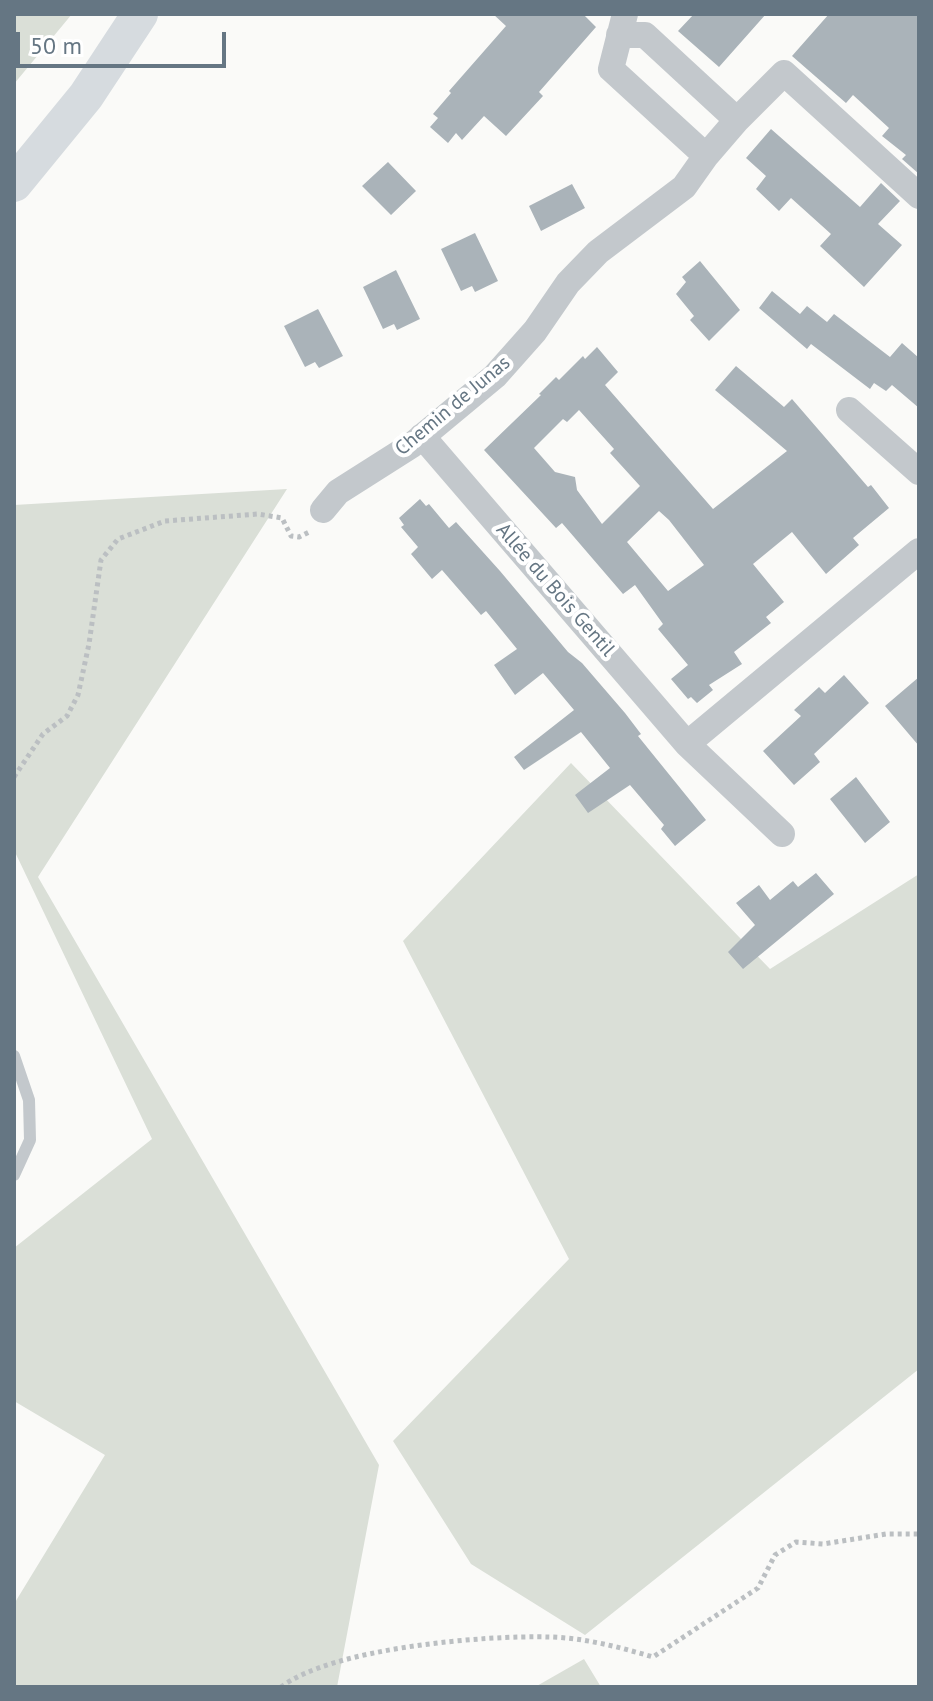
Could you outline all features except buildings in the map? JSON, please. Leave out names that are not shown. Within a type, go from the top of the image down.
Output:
[{"type":"street","points":[[14,184],[86,96],[140,14]]},
{"type":"street","points":[[706,156],[611,69],[622,25],[645,35],[737,120]]},
{"type":"street","name":"Chemin de Junas","points":[[323,510],[338,492],[422,436],[495,376],[535,331],[568,283],[588,262],[684,187],[737,120],[784,73],[919,196]]},
{"type":"street","points":[[849,410],[919,472]]},
{"type":"street","name":"Allée du Bois Gentil","points":[[422,436],[687,744],[782,834]]},
{"type":"street","points":[[687,744],[919,551]]},
{"type":"lane","points":[[14,1056],[29,1100],[30,1140],[14,1175]]},
{"type":"path","points":[[14,777],[43,734],[67,716],[78,695],[101,560],[118,539],[165,521],[258,514],[282,518],[291,536],[299,537],[311,531],[323,510]]},
{"type":"path","points":[[281,1687],[317,1667],[354,1657],[477,1639],[552,1637],[614,1646],[653,1657],[758,1588],[775,1555],[796,1542],[823,1544],[886,1534],[919,1534]]},
{"type":"shaded area","points":[[14,14],[72,14],[14,84]]},
{"type":"shaded area","points":[[287,489],[38,877],[379,1465],[337,1687],[14,1687],[14,1604],[105,1455],[14,1401],[14,1248],[152,1139],[14,850],[14,505]]},
{"type":"shaded area","points":[[571,763],[770,969],[919,874],[919,1369],[585,1635],[471,1564],[393,1441],[569,1259],[403,941]]},
{"type":"shaded area","points":[[584,1659],[601,1687],[535,1687]]}]
